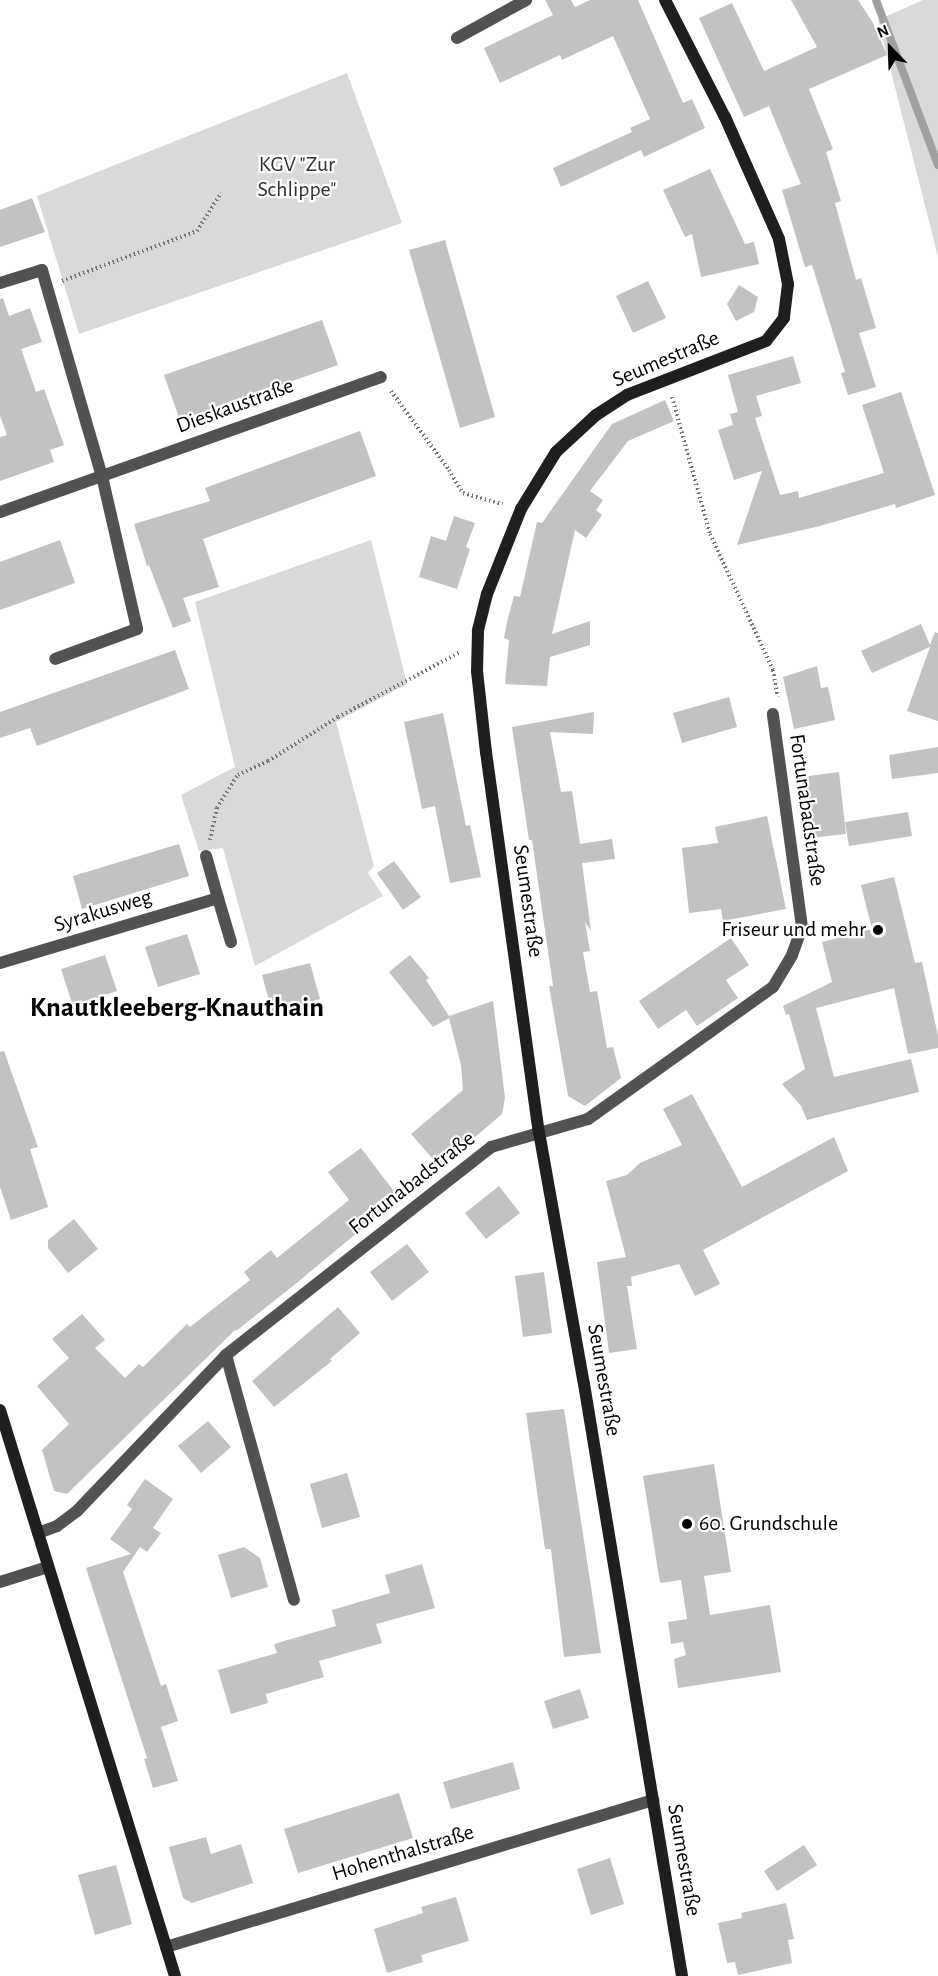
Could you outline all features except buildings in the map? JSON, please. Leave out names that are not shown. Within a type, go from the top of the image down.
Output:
[{"type":"street","points":[[457,38],[526,0]]},
{"type":"street","name":"Seumestraße","points":[[665,0],[724,117],[779,239],[788,284],[784,318],[766,341],[627,395],[596,415],[556,452],[521,509],[487,594],[478,631],[477,671],[486,752],[539,1132],[584,1384],[682,1976]]},
{"type":"street","points":[[0,283],[42,270],[102,476],[137,629],[55,659]]},
{"type":"street","name":"Dieskaustraße","points":[[0,512],[381,377]]},
{"type":"street","name":"Fortunabadstraße","points":[[38,1533],[57,1526],[77,1511],[226,1355],[491,1146],[588,1119],[773,987],[792,955],[802,927],[773,714]]},
{"type":"street","points":[[206,856],[231,942]]},
{"type":"street","name":"Syrakusweg","points":[[0,963],[218,898]]},
{"type":"street","points":[[226,1355],[294,1600]]},
{"type":"street","points":[[0,1410],[175,1976]]},
{"type":"street","points":[[0,1581],[48,1567]]},
{"type":"street","name":"Hohenthalstraße","points":[[166,1947],[653,1800]]},
{"type":"path","points":[[47,286],[197,231],[221,193]]},
{"type":"path","points":[[381,377],[449,470],[463,494],[521,509]]},
{"type":"path","points":[[668,379],[690,469],[710,534],[773,670],[779,699],[773,714]]},
{"type":"path","points":[[206,856],[217,808],[238,775],[268,761],[338,717],[459,652],[478,646]]},
{"type":"green space","points":[[923,0],[938,0],[938,257],[878,20]]},
{"type":"green space","name":"KGV \"Zur Schlippe\"","points":[[347,73],[402,223],[79,334],[37,196]]},
{"type":"green space","points":[[371,540],[407,684],[336,722],[374,866],[368,873],[383,896],[255,966],[223,848],[199,851],[181,795],[235,767],[195,602]]},
{"type":"waterway","points":[[876,0],[938,165]]},
{"type":"place","name":"Friseur und mehr","points":[[878,930]]},
{"type":"place","name":"60. Grundschule","points":[[687,1524]]},
{"type":"district","name":"Knautkleeberg-Knauthain","points":[[177,1008]]}]
